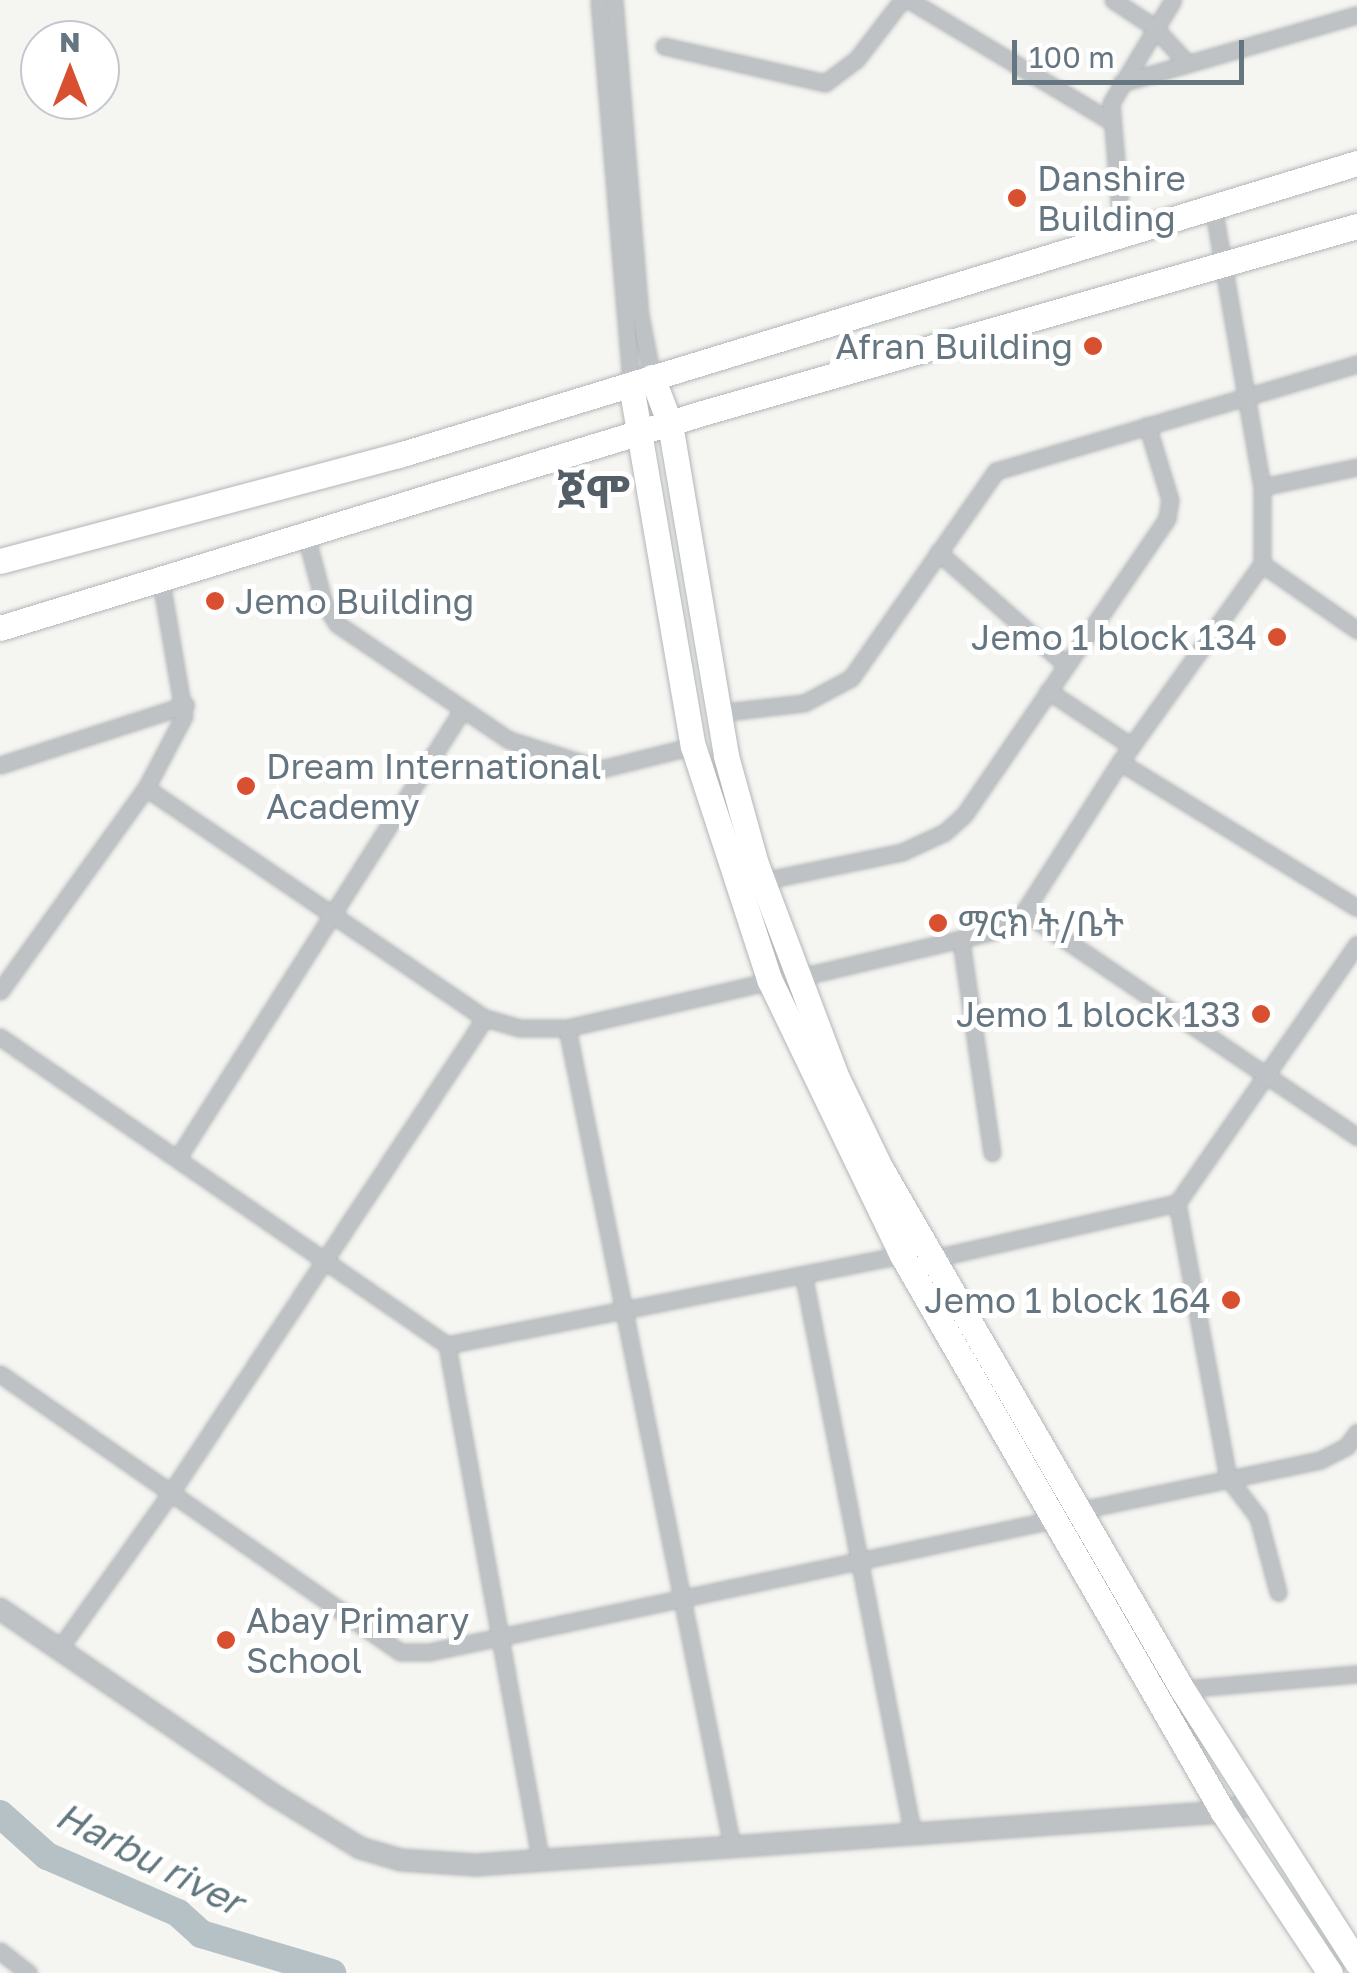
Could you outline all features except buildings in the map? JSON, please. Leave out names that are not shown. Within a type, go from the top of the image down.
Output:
[{"type":"main road","points":[[0,561],[301,484],[1357,163]]},
{"type":"main road","points":[[0,628],[161,582],[635,434],[1357,226]]},
{"type":"main road","points":[[642,381],[670,424],[716,713],[762,881],[783,980],[880,1167],[935,1258],[960,1327]]},
{"type":"main road","points":[[642,381],[635,434],[693,746],[783,980],[902,1255],[960,1327],[1069,1515],[1224,1812],[1330,1973]]},
{"type":"main road","points":[[679,478],[697,430],[730,406]]},
{"type":"main road","points":[[581,452],[642,471]]},
{"type":"main road","points":[[1069,1515],[1357,1963]]},
{"type":"street","points":[[600,0],[642,381]]},
{"type":"street","points":[[614,0],[642,381]]},
{"type":"street","points":[[664,46],[825,84],[856,60],[906,0],[1112,122]]},
{"type":"street","points":[[1113,0],[1154,26],[1187,63]]},
{"type":"street","points":[[1122,234],[1111,104],[1154,26],[1173,0]]},
{"type":"street","points":[[1121,83],[1357,14]]},
{"type":"street","points":[[146,788],[485,1018],[520,1028],[566,1028],[999,930],[1024,912],[1120,762],[1262,564],[1262,486],[1213,207]]},
{"type":"street","points":[[716,713],[832,694],[866,660],[996,470],[1357,364]]},
{"type":"street","points":[[762,881],[869,862],[946,832],[1167,518],[1170,500],[1147,425]]},
{"type":"street","points":[[1262,486],[1357,467]]},
{"type":"street","points":[[306,536],[328,614],[461,712],[509,740],[600,769],[693,746]]},
{"type":"street","points":[[938,552],[1066,665]]},
{"type":"street","points":[[1262,564],[1357,630]]},
{"type":"street","points":[[0,991],[146,788],[186,705],[161,582]]},
{"type":"street","points":[[1048,691],[1131,746]]},
{"type":"street","points":[[0,765],[186,705]]},
{"type":"street","points":[[179,1156],[461,712]]},
{"type":"street","points":[[1120,762],[1357,908]]},
{"type":"street","points":[[1024,912],[1357,1137]]},
{"type":"street","points":[[961,941],[992,1152]]},
{"type":"street","points":[[935,1258],[1177,1204],[1357,944]]},
{"type":"street","points":[[59,1649],[172,1491],[485,1018]]},
{"type":"street","points":[[566,1028],[732,1846]]},
{"type":"street","points":[[0,1037],[179,1156],[447,1346],[540,1858]]},
{"type":"street","points":[[1177,1204],[1228,1478],[1258,1518],[1278,1592]]},
{"type":"street","points":[[447,1346],[804,1278],[902,1255]]},
{"type":"street","points":[[804,1278],[913,1835]]},
{"type":"street","points":[[0,1374],[400,1652],[861,1560],[1334,1456],[1357,1432]]},
{"type":"street","points":[[0,1608],[360,1848],[439,1864],[1224,1812],[1257,1802]]},
{"type":"street","points":[[1182,1688],[1357,1674]]},
{"type":"street","points":[[0,1951],[28,1973]]},
{"type":"waterway","name":"Harbu river","points":[[0,1814],[47,1856],[178,1913],[201,1934],[332,1973]]},
{"type":"place","name":"Danshire Building","points":[[1017,198]]},
{"type":"place","name":"Afran Building","points":[[1093,346]]},
{"type":"place","name":"Jemo Building","points":[[215,601]]},
{"type":"place","name":"Jemo 1 block 134","points":[[1277,637]]},
{"type":"place","name":"Dream International Academy","points":[[246,786]]},
{"type":"place","name":"ማርክ ት/ቤት","points":[[938,923]]},
{"type":"place","name":"Jemo 1 block 133","points":[[1261,1014]]},
{"type":"place","name":"Jemo 1 block 164","points":[[1231,1300]]},
{"type":"place","name":"Abay Primary School","points":[[226,1640]]},
{"type":"district","name":"ጀሞ","points":[[594,492]]}]
